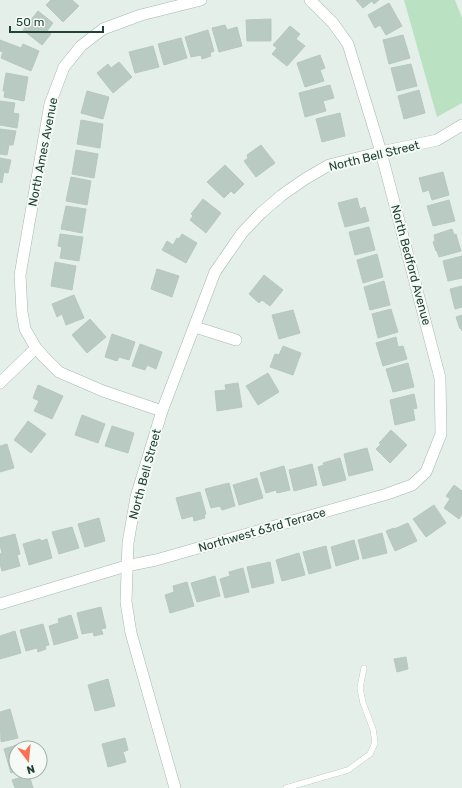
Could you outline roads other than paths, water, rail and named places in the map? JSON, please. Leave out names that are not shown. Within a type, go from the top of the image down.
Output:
[{"type":"street","name":"North Ames Avenue","points":[[36,348],[25,329],[22,312],[20,275],[50,104],[64,67],[81,46],[103,29],[141,15],[201,0]]},
{"type":"street","name":"North Bedford Avenue","points":[[310,0],[333,23],[348,44],[381,152],[440,378]]},
{"type":"street","name":"North Bell Street","points":[[175,788],[131,633],[126,602],[126,566],[128,543],[136,497],[162,411],[216,272],[242,233],[261,213],[282,195],[305,179],[330,165],[437,140],[462,125]]},
{"type":"street","points":[[194,327],[236,340]]},
{"type":"street","points":[[0,383],[36,348],[59,372],[103,391],[162,411]]},
{"type":"street","name":"Northwest 63rd Terrace","points":[[0,604],[126,566],[156,560],[387,494],[412,485],[426,472],[441,434],[440,378]]},
{"type":"lane","points":[[286,788],[348,770],[370,754],[374,743],[373,730],[363,703],[360,688],[364,668]]}]
